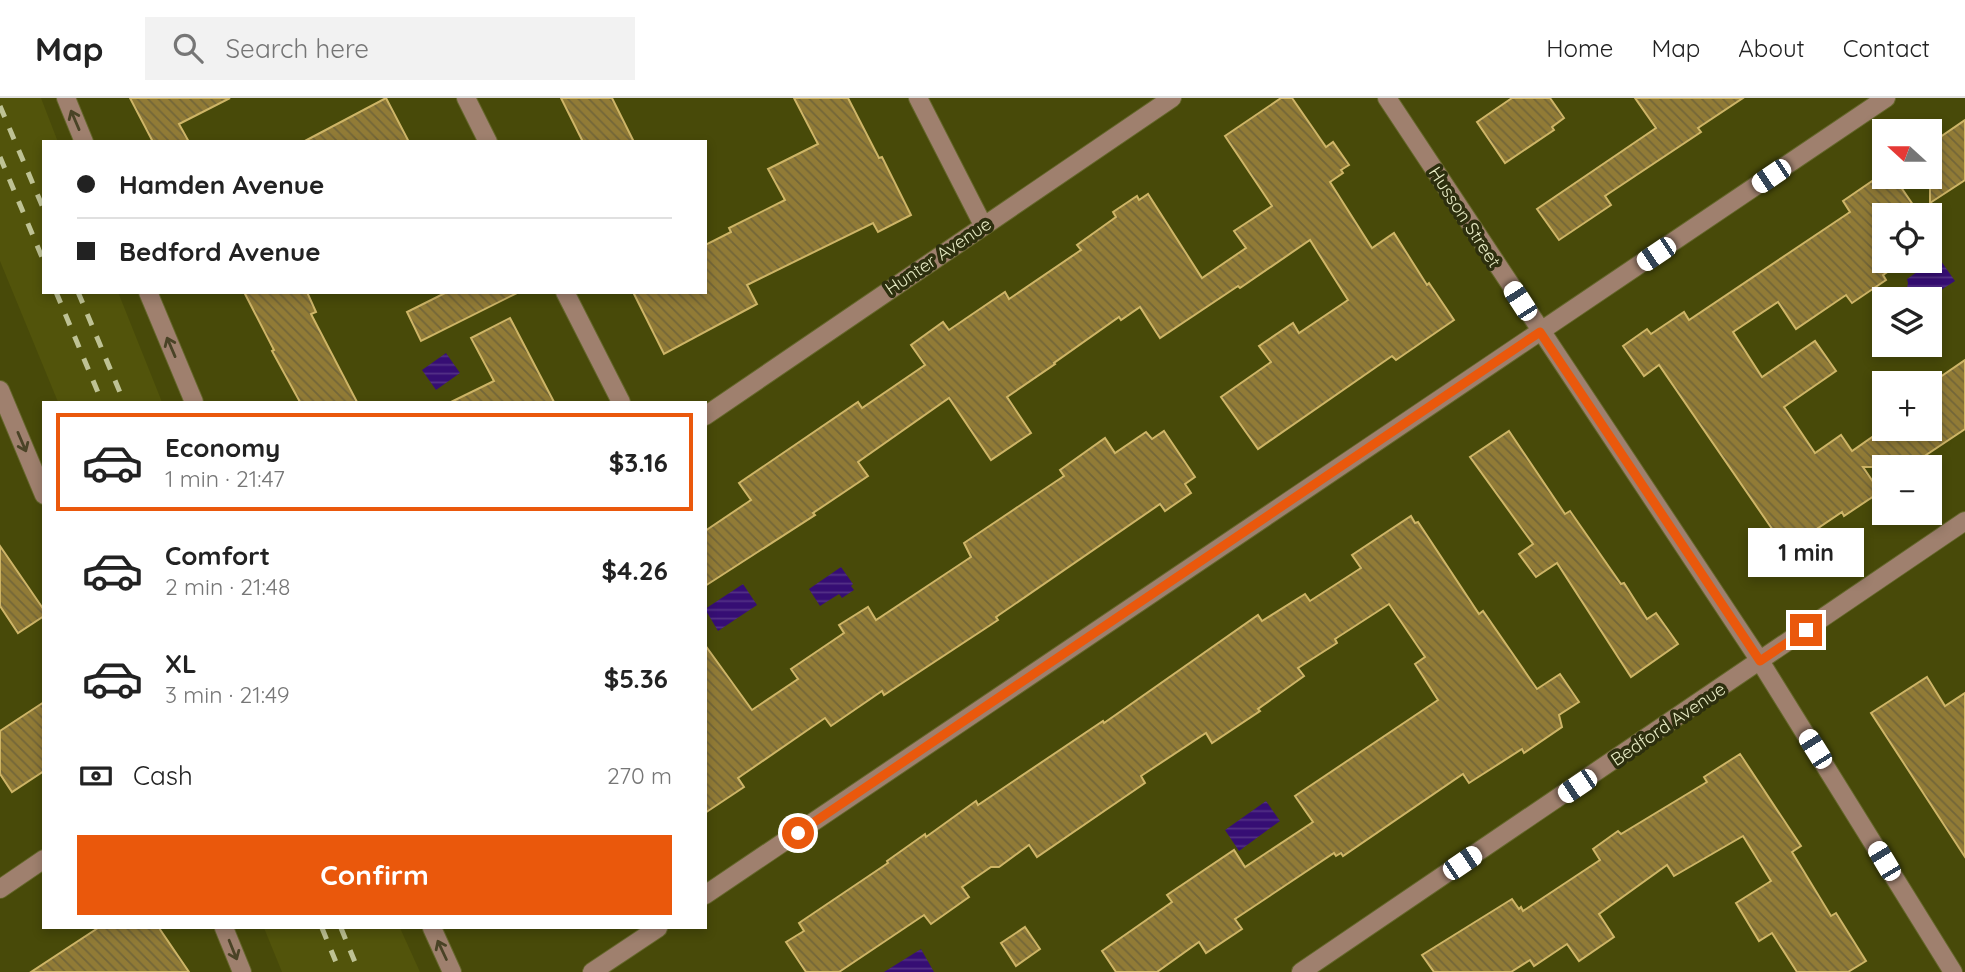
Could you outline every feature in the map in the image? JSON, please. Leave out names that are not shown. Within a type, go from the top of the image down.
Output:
[{"type":"street","points":[[66,98],[83,140]]},
{"type":"street","points":[[466,98],[487,140]]},
{"type":"street","points":[[918,98],[983,225]]},
{"type":"street","name":"Hunter Avenue","points":[[707,415],[1172,98]]},
{"type":"street","name":"Husson Street","points":[[1387,98],[1760,661],[1953,972]]},
{"type":"street","points":[[707,894],[1886,98]]},
{"type":"street","points":[[149,294],[194,401]]},
{"type":"street","points":[[566,294],[620,401]]},
{"type":"street","points":[[2,401],[42,491]]},
{"type":"street","name":"Bedford Avenue","points":[[1301,972],[1965,522]]},
{"type":"street","points":[[0,889],[42,860]]},
{"type":"street","points":[[224,929],[242,972]]},
{"type":"street","points":[[432,929],[452,972]]},
{"type":"street","points":[[592,972],[656,929]]},
{"type":"shaded area","points":[[0,98],[41,98],[57,140],[42,140],[42,294],[119,294],[162,401],[58,401],[0,261]]},
{"type":"shaded area","points":[[1942,262],[1955,281],[1942,289],[1942,287],[1907,287],[1907,279],[1916,273],[1942,273]]},
{"type":"shaded area","points":[[446,353],[460,373],[436,390],[422,370]]},
{"type":"shaded area","points":[[841,567],[854,590],[842,598],[839,594],[820,606],[809,589]]},
{"type":"shaded area","points":[[743,584],[757,605],[718,631],[707,608]]},
{"type":"shaded area","points":[[1266,801],[1280,821],[1239,851],[1225,830]]},
{"type":"shaded area","points":[[264,929],[400,929],[420,972],[282,972]]},
{"type":"shaded area","points":[[921,949],[934,972],[884,972]]},
{"type":"building","points":[[130,98],[230,98],[179,124],[188,140],[152,140]]},
{"type":"building","points":[[386,98],[408,140],[307,140]]},
{"type":"building","points":[[561,98],[612,98],[633,140],[582,140]]},
{"type":"building","points":[[794,98],[848,98],[911,215],[878,232],[873,223],[747,285],[757,304],[664,354],[634,294],[707,294],[707,244],[731,232],[729,228],[785,200],[768,169],[818,144]]},
{"type":"building","points":[[1281,98],[1292,98],[1326,147],[1333,142],[1349,165],[1330,182],[1372,248],[1394,233],[1427,285],[1429,283],[1454,320],[1396,360],[1392,356],[1258,449],[1221,397],[1271,362],[1259,346],[1293,323],[1299,333],[1348,300],[1310,240],[1160,338],[1140,307],[1121,320],[1119,317],[1007,397],[1031,433],[991,460],[949,398],[858,462],[868,476],[813,513],[815,515],[707,585],[707,530],[751,500],[739,483],[858,402],[862,408],[925,365],[911,345],[943,322],[949,330],[1005,292],[1009,299],[1081,250],[1077,245],[1116,217],[1113,212],[1137,196],[1139,200],[1148,194],[1202,278],[1246,248],[1234,231],[1272,206],[1225,136]]},
{"type":"building","points":[[1512,98],[1550,98],[1564,118],[1552,127],[1554,130],[1505,163],[1477,122]]},
{"type":"building","points":[[1635,98],[1743,98],[1698,128],[1701,132],[1605,196],[1611,205],[1559,240],[1537,209],[1656,128]]},
{"type":"building","points":[[1965,120],[1965,180],[1930,203],[1930,189],[1942,189],[1942,136]]},
{"type":"building","points":[[1872,181],[1872,189],[1902,189],[1912,203],[1872,203],[1872,273],[1886,273],[1883,275],[1886,280],[1852,303],[1846,295],[1796,329],[1778,302],[1733,332],[1762,377],[1815,341],[1836,371],[1784,407],[1815,453],[1841,435],[1852,451],[1872,437],[1872,441],[1942,441],[1942,376],[1965,360],[1965,429],[1926,455],[1872,455],[1872,467],[1863,467],[1872,480],[1872,497],[1844,516],[1842,512],[1793,545],[1784,532],[1777,536],[1659,365],[1644,376],[1623,346],[1647,329],[1651,334],[1684,312],[1689,320],[1850,212],[1843,201]]},
{"type":"building","points":[[245,294],[308,294],[316,312],[311,314],[356,401],[299,401],[272,351],[274,350]]},
{"type":"building","points":[[443,294],[515,294],[421,341],[407,312]]},
{"type":"building","points":[[510,318],[553,401],[453,401],[494,381],[471,338]]},
{"type":"building","points":[[1164,431],[1195,477],[1185,484],[1191,493],[1165,511],[1160,504],[996,617],[998,620],[884,695],[882,691],[831,726],[825,718],[738,778],[744,787],[707,812],[707,648],[752,710],[798,679],[791,669],[844,633],[839,625],[868,607],[876,620],[971,557],[964,543],[1064,476],[1060,470],[1105,438],[1115,453],[1146,432],[1152,439]]},
{"type":"building","points":[[1509,431],[1565,514],[1570,511],[1621,584],[1624,583],[1647,619],[1656,613],[1678,644],[1631,677],[1557,563],[1536,577],[1519,554],[1533,544],[1470,457]]},
{"type":"building","points":[[1411,516],[1415,523],[1418,522],[1479,614],[1483,611],[1537,689],[1560,674],[1579,702],[1559,715],[1562,727],[1524,753],[1522,749],[1469,783],[1463,774],[1343,856],[1341,853],[1336,856],[1334,853],[1235,919],[1242,929],[1206,953],[1199,942],[1157,972],[1116,972],[1102,951],[1172,902],[1167,895],[1234,850],[1245,867],[1313,822],[1295,796],[1438,700],[1415,664],[1425,657],[1389,604],[1335,639],[1337,643],[1298,668],[1304,676],[1258,709],[1260,711],[1212,743],[1206,733],[1141,776],[1145,783],[1037,857],[1029,845],[999,867],[991,867],[962,887],[969,897],[931,924],[924,915],[839,972],[806,972],[786,942],[804,931],[799,923],[888,863],[887,861],[925,834],[926,837],[976,801],[978,805],[1103,721],[1104,723],[1258,615],[1262,621],[1305,594],[1310,601],[1361,568],[1352,555]]},
{"type":"building","points":[[0,546],[42,607],[42,617],[18,633],[0,606]]},
{"type":"building","points":[[1927,677],[1945,706],[1965,693],[1965,857],[1871,713]]},
{"type":"building","points":[[42,703],[42,772],[12,792],[0,774],[0,731]]},
{"type":"building","points":[[1740,754],[1801,846],[1792,852],[1831,916],[1836,913],[1866,961],[1848,972],[1797,972],[1772,933],[1759,941],[1736,903],[1771,881],[1743,836],[1674,876],[1667,865],[1599,914],[1614,937],[1579,961],[1567,944],[1534,966],[1530,960],[1511,972],[1434,972],[1422,955],[1512,899],[1523,911],[1600,860],[1593,849],[1618,831],[1621,834],[1707,782],[1704,777]]},
{"type":"building","points":[[1025,927],[1040,949],[1016,966],[1001,943]]},
{"type":"building","points":[[96,929],[160,929],[189,972],[31,972]]},
{"type":"railway","points":[[0,106],[42,205]]},
{"type":"railway","points":[[0,157],[42,257]]},
{"type":"railway","points":[[57,294],[102,401]]},
{"type":"railway","points":[[79,294],[124,401]]},
{"type":"railway","points":[[322,929],[340,972]]},
{"type":"railway","points":[[341,929],[359,972]]},
{"type":"route","points":[[798,833],[1540,332],[1760,661],[1806,630]]}]
